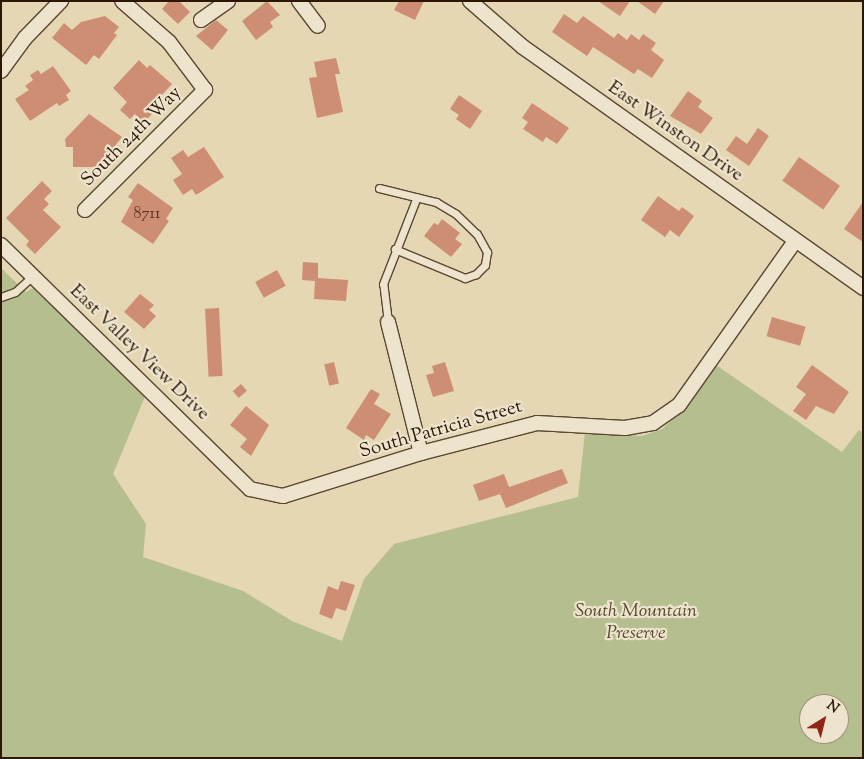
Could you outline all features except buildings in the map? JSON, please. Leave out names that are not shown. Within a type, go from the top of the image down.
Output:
[{"type":"street","points":[[1,71],[25,38],[61,1]]},
{"type":"street","name":"South 24th Way","points":[[85,210],[205,90],[169,42],[122,1]]},
{"type":"street","points":[[200,20],[228,1]]},
{"type":"street","points":[[299,1],[318,26]]},
{"type":"street","name":"East Winston Drive","points":[[470,1],[524,47],[863,288]]},
{"type":"street","name":"South Patricia Street","points":[[250,489],[283,496],[421,453],[537,423],[625,428],[653,423],[679,405],[795,241]]},
{"type":"street","name":"East Valley View Drive","points":[[1,245],[250,489]]},
{"type":"street","points":[[388,322],[421,453]]},
{"type":"lane","points":[[379,188],[436,202],[456,214],[477,234],[487,252],[485,265],[476,274],[465,278],[395,249]]},
{"type":"lane","points":[[388,322],[383,284],[395,249],[417,197]]},
{"type":"lane","points":[[1,297],[15,292],[33,276]]},
{"type":"green space","name":"South Mountain Preserve","points":[[1,268],[26,292],[33,288],[146,394],[113,474],[146,524],[143,557],[243,591],[292,621],[342,641],[364,579],[394,544],[578,497],[585,432],[642,436],[662,429],[683,410],[716,365],[842,452],[859,430],[863,433],[863,758],[1,758]]}]
